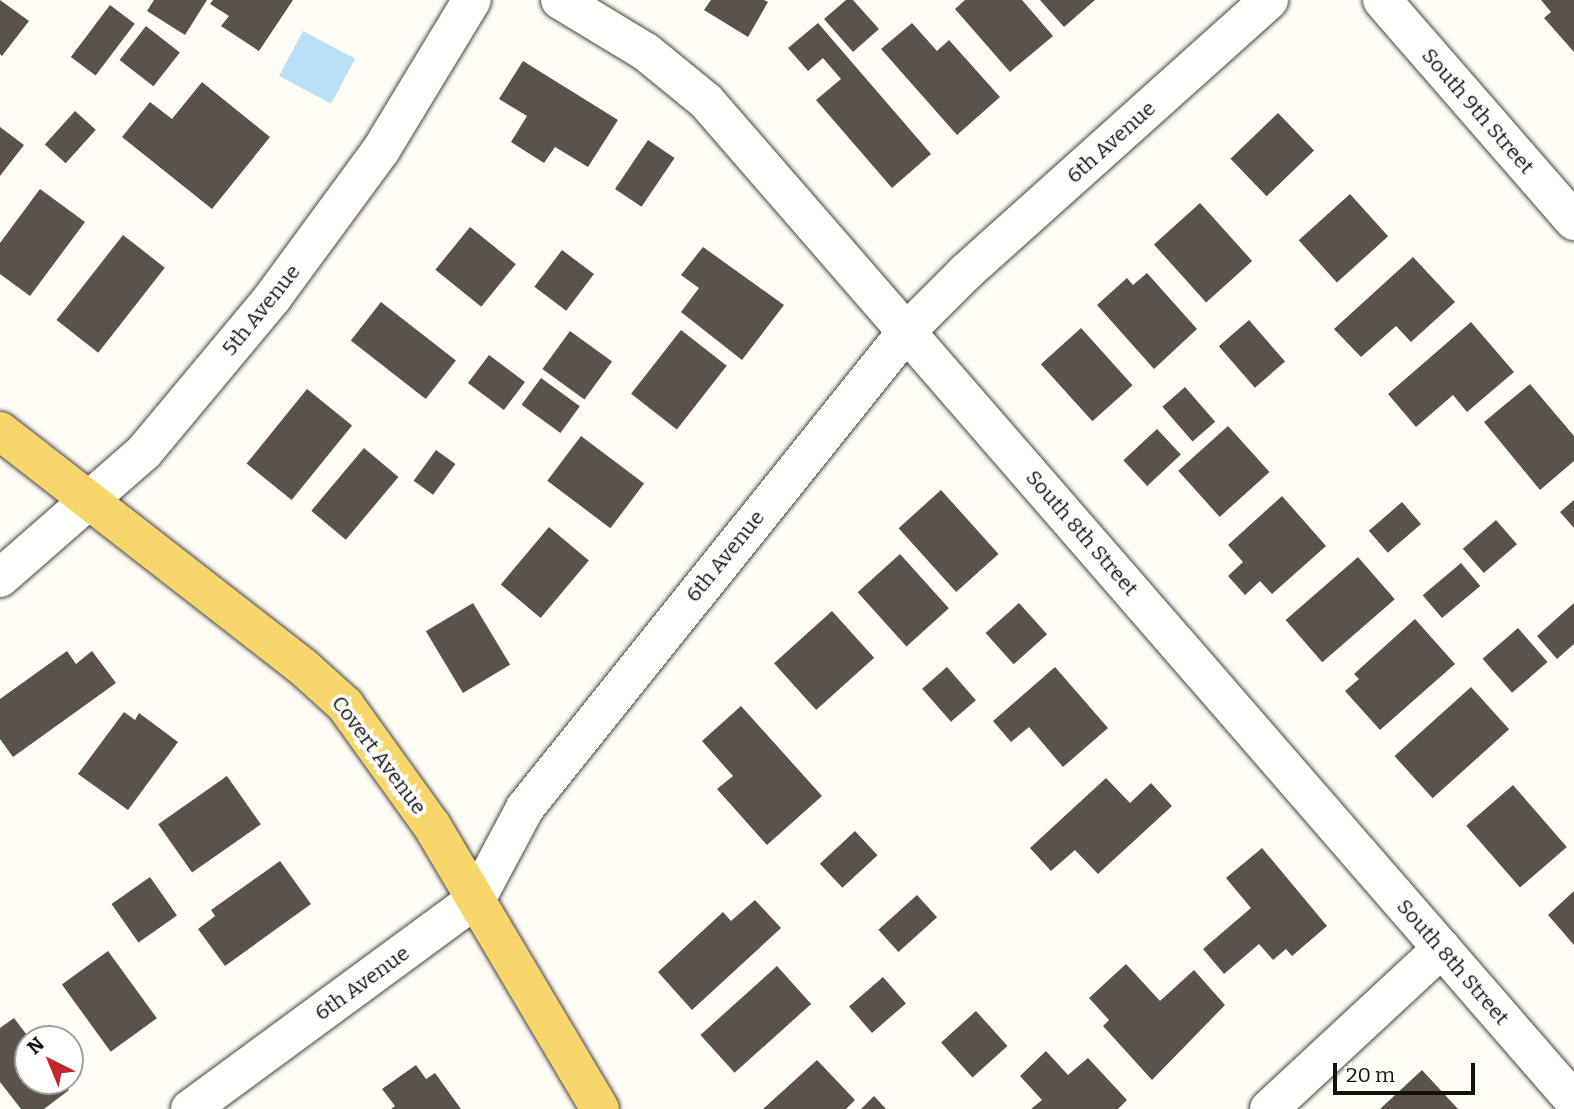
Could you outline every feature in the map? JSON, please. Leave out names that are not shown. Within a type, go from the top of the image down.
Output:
[{"type":"main road","name":"Covert Avenue","points":[[0,431],[93,500],[332,691],[397,776],[477,898],[600,1109]]},
{"type":"street","name":"5th Avenue","points":[[0,578],[93,500],[144,452],[331,223],[472,0]]},
{"type":"street","name":"South 8th Street","points":[[560,0],[646,52],[706,102],[1574,1101]]},
{"type":"street","name":"6th Avenue","points":[[190,1109],[477,898],[525,808],[907,331],[966,272],[1269,0]]},
{"type":"street","name":"South 9th Street","points":[[1382,0],[1574,221]]},
{"type":"street","points":[[1269,1109],[1442,948]]},
{"type":"water","points":[[303,31],[355,59],[331,104],[279,76]]},
{"type":"building","points":[[0,0],[29,21],[2,56],[0,54]]},
{"type":"building","points":[[154,0],[207,0],[185,35],[147,11]]},
{"type":"building","points":[[213,0],[293,0],[259,51],[221,26],[229,16],[210,4]]},
{"type":"building","points":[[711,0],[768,2],[748,37],[704,10]]},
{"type":"building","points":[[846,0],[853,0],[879,29],[853,52],[824,19]]},
{"type":"building","points":[[965,0],[1022,0],[1053,36],[1010,72],[955,9]]},
{"type":"building","points":[[1040,0],[1095,0],[1064,27]]},
{"type":"building","points":[[1541,0],[1574,0],[1574,52],[1544,18],[1551,12]]},
{"type":"building","points":[[110,5],[135,24],[96,76],[71,57]]},
{"type":"building","points":[[818,23],[931,154],[892,188],[816,100],[841,79],[823,58],[808,71],[788,48]]},
{"type":"building","points":[[912,23],[937,51],[949,40],[1000,97],[957,135],[881,49]]},
{"type":"building","points":[[146,26],[180,52],[153,86],[120,60]]},
{"type":"building","points":[[523,61],[618,120],[588,167],[555,147],[544,163],[511,142],[527,116],[499,99]]},
{"type":"building","points":[[202,82],[270,137],[212,209],[122,137],[150,102],[172,119]]},
{"type":"building","points":[[75,111],[96,130],[66,163],[45,144]]},
{"type":"building","points":[[1278,113],[1314,150],[1267,196],[1231,159]]},
{"type":"building","points":[[0,127],[24,145],[0,176]]},
{"type":"building","points":[[648,140],[675,158],[642,207],[615,189]]},
{"type":"building","points":[[40,189],[85,222],[30,296],[0,274],[0,243]]},
{"type":"building","points":[[1350,194],[1388,236],[1337,283],[1299,240]]},
{"type":"building","points":[[1200,203],[1252,261],[1206,302],[1154,244]]},
{"type":"building","points":[[470,227],[516,264],[481,307],[435,270]]},
{"type":"building","points":[[123,235],[165,268],[98,353],[57,320]]},
{"type":"building","points":[[703,247],[784,305],[742,360],[681,312],[699,288],[681,275]]},
{"type":"building","points":[[562,250],[594,274],[566,311],[534,287]]},
{"type":"building","points":[[1413,257],[1455,302],[1411,342],[1396,326],[1361,357],[1334,329]]},
{"type":"building","points":[[1147,273],[1197,329],[1154,369],[1097,305],[1127,278],[1133,285]]},
{"type":"building","points":[[381,302],[456,360],[426,399],[351,341]]},
{"type":"building","points":[[1249,320],[1285,362],[1255,388],[1219,346]]},
{"type":"building","points":[[1471,322],[1514,372],[1467,412],[1453,395],[1416,427],[1388,394]]},
{"type":"building","points":[[1081,328],[1133,385],[1092,421],[1041,364]]},
{"type":"building","points":[[681,330],[727,366],[677,430],[631,394]]},
{"type":"building","points":[[570,331],[612,362],[584,400],[542,369]]},
{"type":"building","points":[[489,355],[525,382],[504,410],[468,383]]},
{"type":"building","points":[[541,378],[580,406],[560,433],[522,405]]},
{"type":"building","points":[[1530,384],[1574,436],[1574,461],[1540,490],[1484,422]]},
{"type":"building","points":[[1185,387],[1215,422],[1193,441],[1162,407]]},
{"type":"building","points":[[307,389],[352,426],[292,500],[247,464]]},
{"type":"building","points":[[1228,426],[1269,472],[1220,517],[1178,471]]},
{"type":"building","points":[[1157,429],[1181,455],[1147,486],[1123,460]]},
{"type":"building","points":[[581,436],[644,484],[610,528],[547,481]]},
{"type":"building","points":[[364,448],[398,477],[346,540],[311,511]]},
{"type":"building","points":[[436,450],[455,464],[433,495],[414,481]]},
{"type":"building","points":[[941,490],[999,554],[956,592],[899,528]]},
{"type":"building","points":[[1282,496],[1326,546],[1272,594],[1260,581],[1245,595],[1228,576],[1243,562],[1228,545]]},
{"type":"building","points":[[1574,500],[1574,528],[1560,512]]},
{"type":"building","points":[[1402,502],[1421,524],[1388,553],[1369,531]]},
{"type":"building","points":[[1496,520],[1517,544],[1484,573],[1463,549]]},
{"type":"building","points":[[549,527],[589,560],[541,618],[501,584]]},
{"type":"building","points":[[900,554],[949,608],[906,646],[858,592]]},
{"type":"building","points":[[1358,557],[1395,599],[1322,662],[1286,620]]},
{"type":"building","points":[[1461,563],[1480,586],[1442,618],[1423,595]]},
{"type":"building","points":[[473,603],[510,665],[463,693],[426,631]]},
{"type":"building","points":[[1019,603],[1047,634],[1014,664],[986,633]]},
{"type":"building","points":[[1574,603],[1574,644],[1557,659],[1537,636]]},
{"type":"building","points":[[832,611],[874,658],[816,710],[774,663]]},
{"type":"building","points":[[1415,619],[1455,664],[1380,730],[1345,691],[1359,679],[1354,674]]},
{"type":"building","points":[[1518,628],[1548,662],[1512,693],[1483,659]]},
{"type":"building","points":[[67,651],[76,664],[92,651],[116,683],[13,757],[0,739],[0,699]]},
{"type":"building","points":[[947,667],[976,700],[951,722],[922,689]]},
{"type":"building","points":[[1055,667],[1108,728],[1063,767],[1029,727],[1011,742],[993,721]]},
{"type":"building","points":[[1471,687],[1509,729],[1433,798],[1394,756]]},
{"type":"building","points":[[741,706],[822,796],[767,845],[717,789],[733,776],[702,741]]},
{"type":"building","points":[[124,712],[135,720],[139,713],[178,742],[128,810],[78,774]]},
{"type":"building","points":[[227,776],[261,824],[192,873],[158,824]]},
{"type":"building","points":[[1106,778],[1130,803],[1151,783],[1172,806],[1098,874],[1075,850],[1051,871],[1030,848]]},
{"type":"building","points":[[1513,785],[1567,847],[1520,888],[1466,826]]},
{"type":"building","points":[[855,831],[878,855],[842,888],[820,864]]},
{"type":"building","points":[[1262,848],[1327,926],[1292,956],[1286,949],[1273,960],[1259,944],[1224,974],[1203,949],[1251,908],[1226,878]]},
{"type":"building","points":[[280,861],[311,904],[225,966],[198,929],[215,916],[211,910]]},
{"type":"building","points":[[150,877],[177,916],[138,942],[111,904]]},
{"type":"building","points":[[1574,891],[1574,945],[1548,915]]},
{"type":"building","points":[[917,895],[937,917],[898,952],[878,930]]},
{"type":"building","points":[[755,900],[781,928],[692,1010],[658,972],[723,912],[731,921]]},
{"type":"building","points":[[108,951],[157,1018],[111,1052],[62,985]]},
{"type":"building","points":[[1126,964],[1160,1001],[1194,970],[1225,1005],[1152,1080],[1103,1026],[1109,1020],[1089,998]]},
{"type":"building","points":[[777,966],[811,1004],[735,1073],[700,1035]]},
{"type":"building","points":[[883,977],[906,1003],[872,1033],[849,1007]]},
{"type":"building","points":[[976,1011],[1007,1046],[973,1077],[941,1042]]},
{"type":"building","points":[[14,1018],[19,1025],[14,1025],[14,1095],[62,1095],[44,1109],[21,1109],[0,1082],[0,1028]]},
{"type":"building","points":[[1046,1051],[1068,1075],[1088,1058],[1127,1100],[1118,1109],[1031,1109],[1042,1100],[1020,1076]]},
{"type":"building","points":[[817,1060],[855,1100],[846,1109],[763,1109]]},
{"type":"building","points":[[416,1065],[426,1079],[435,1073],[461,1109],[391,1109],[395,1106],[382,1089]]},
{"type":"building","points":[[1422,1070],[1458,1109],[1380,1109]]},
{"type":"building","points":[[874,1096],[886,1109],[861,1109]]}]
